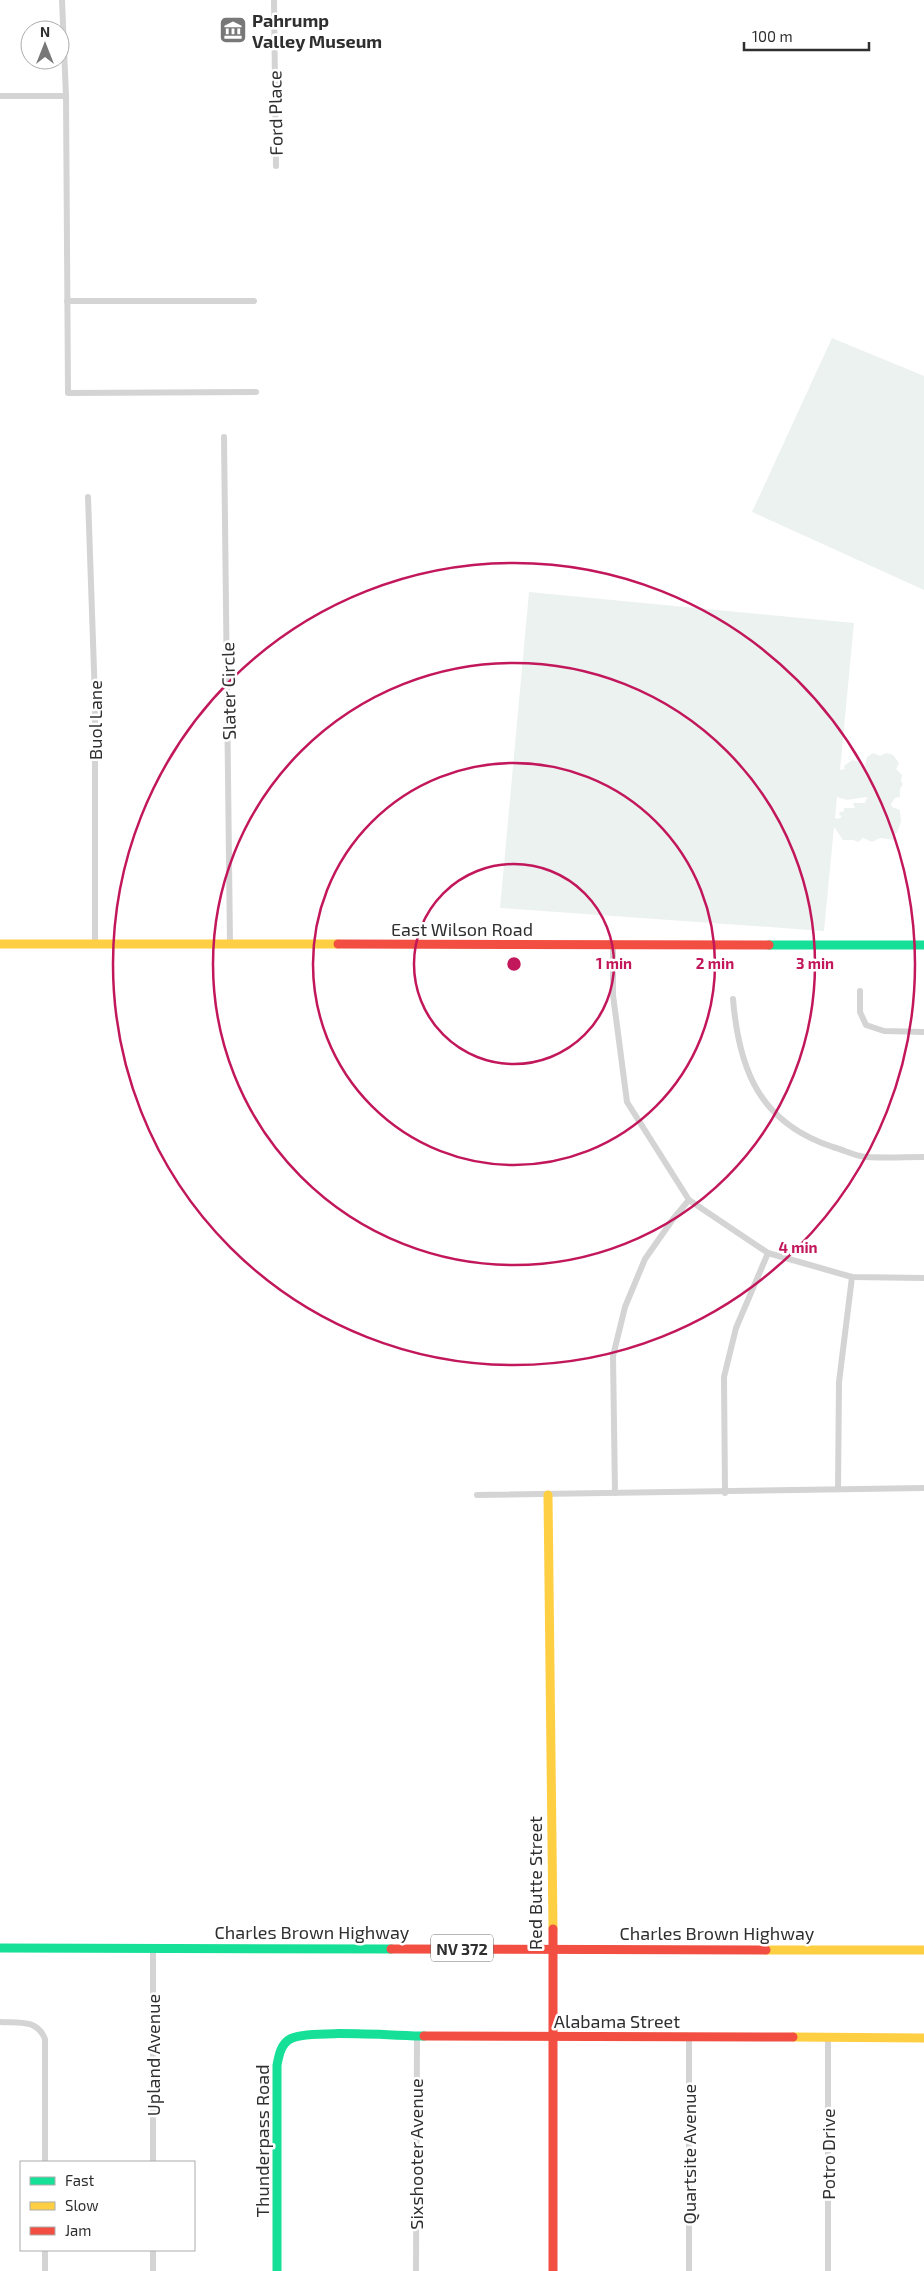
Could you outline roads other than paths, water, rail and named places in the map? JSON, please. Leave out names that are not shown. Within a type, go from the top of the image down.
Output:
[{"type":"street","points":[[62,0],[66,96],[68,393],[256,392]]},
{"type":"street","name":"Ford Place","points":[[274,0],[276,166]]},
{"type":"street","points":[[0,96],[66,96]]},
{"type":"street","points":[[67,300],[254,301]]},
{"type":"street","name":"Slater Circle","points":[[224,437],[230,945]]},
{"type":"street","name":"Buol Lane","points":[[88,497],[95,699],[95,944]]},
{"type":"street","name":"East Wilson Road","points":[[0,944],[924,946]]},
{"type":"street","points":[[613,946],[613,995],[627,1102],[689,1200],[768,1253],[852,1277],[924,1278]]},
{"type":"street","points":[[860,991],[860,1012],[866,1025],[884,1031],[924,1032]]},
{"type":"street","points":[[733,999],[735,1026],[743,1058],[760,1096],[786,1124],[819,1142],[864,1157],[924,1157]]},
{"type":"street","points":[[615,1493],[613,1356],[625,1307],[645,1259],[673,1218],[689,1200]]},
{"type":"street","points":[[725,1493],[724,1377],[736,1328],[768,1253]]},
{"type":"street","points":[[838,1489],[839,1382],[852,1277]]},
{"type":"street","points":[[477,1495],[725,1493],[924,1488]]},
{"type":"street","name":"Red Butte Street","points":[[548,1495],[554,2037],[553,2271]]},
{"type":"street","name":"Charles Brown Highway","points":[[0,1948],[924,1950]]},
{"type":"street","name":"Upland Avenue","points":[[153,1948],[153,2161]]},
{"type":"street","points":[[0,2022],[35,2025],[42,2030],[45,2039],[45,2161]]},
{"type":"street","name":"Thunderpass Road","points":[[277,2271],[279,2053],[290,2038],[300,2034],[311,2034]]},
{"type":"street","name":"Alabama Street","points":[[311,2034],[924,2038]]},
{"type":"street","name":"Sixshooter Avenue","points":[[416,2271],[417,2036]]},
{"type":"street","name":"Quartsite Avenue","points":[[689,2037],[689,2271]]},
{"type":"street","name":"Potro Drive","points":[[828,2038],[828,2271]]},
{"type":"street","points":[[44,2271],[45,2251]]},
{"type":"street","points":[[153,2251],[154,2271]]},
{"type":"place","name":"Pahrump Valley Museum","points":[[233,30]]}]
